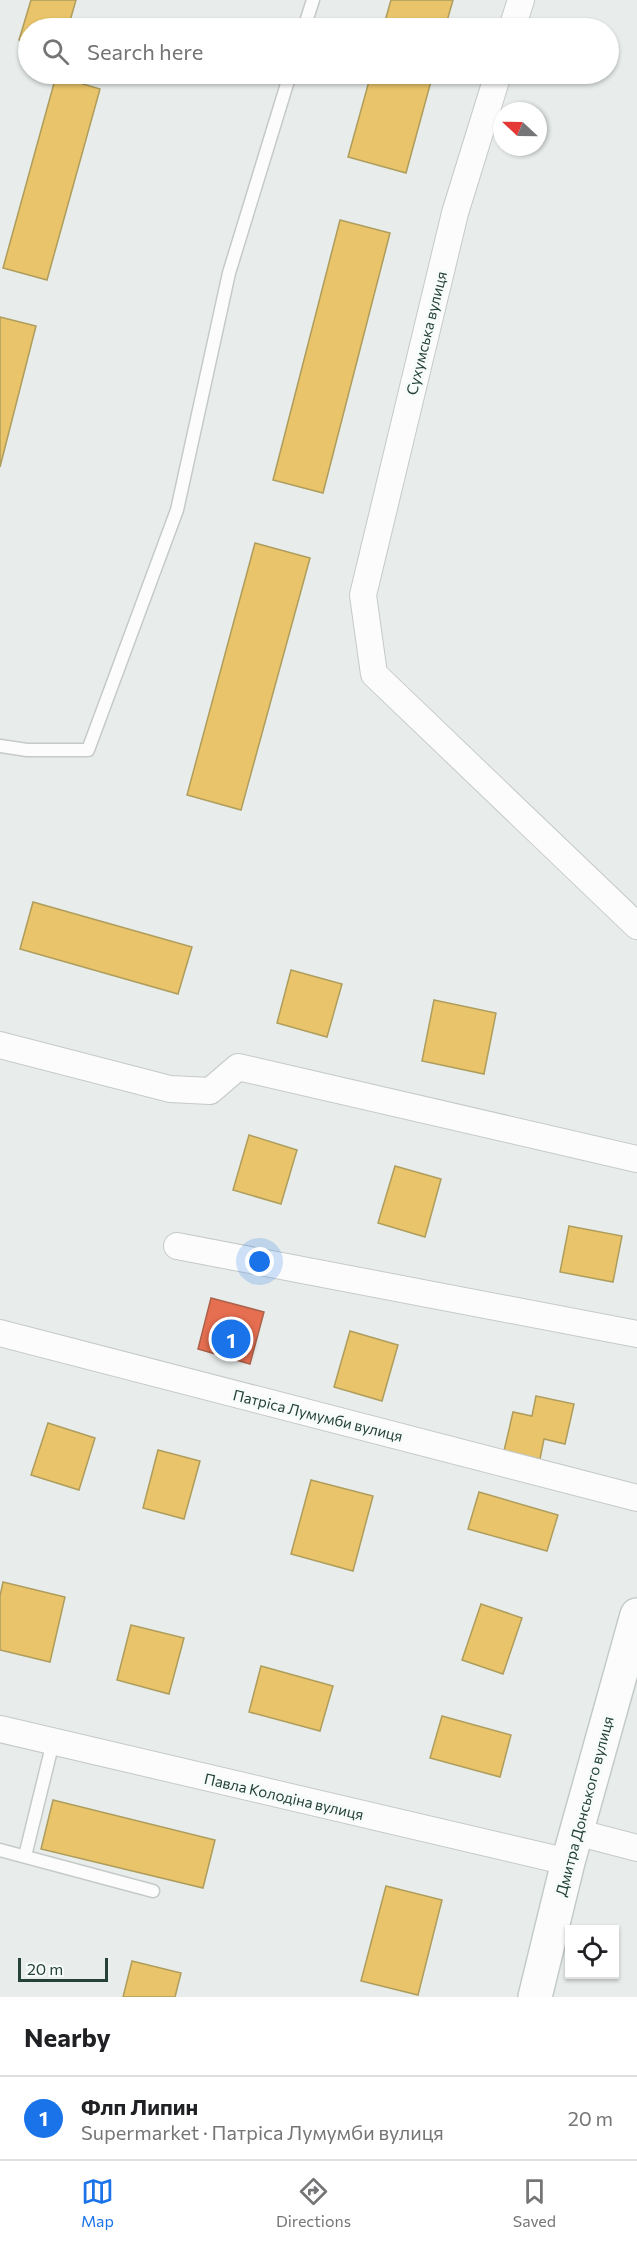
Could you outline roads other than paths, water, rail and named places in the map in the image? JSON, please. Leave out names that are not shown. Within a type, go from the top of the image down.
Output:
[{"type":"street","points":[[515,18],[521,0]]},
{"type":"street","name":"Сухумська вулиця","points":[[495,84],[455,213],[363,595],[374,675],[637,926]]},
{"type":"street","points":[[0,1045],[170,1089],[210,1091],[238,1067],[637,1159]]},
{"type":"street","points":[[177,1246],[637,1334]]},
{"type":"street","name":"Патріса Лумумби вулиця","points":[[0,1333],[637,1498]]},
{"type":"street","name":"Дмитра Донського вулиця","points":[[535,1997],[572,1847],[637,1615]]},
{"type":"street","name":"Павла Колодіна вулиця","points":[[0,1730],[572,1847],[637,1848]]},
{"type":"lane","points":[[307,18],[313,0]]},
{"type":"lane","points":[[0,746],[27,750],[88,750],[177,510],[229,273],[287,84]]},
{"type":"lane","points":[[25,1856],[53,1742]]},
{"type":"lane","points":[[0,1850],[153,1891]]},
{"type":"place","name":"Флп Липин","points":[[231,1339]]}]
